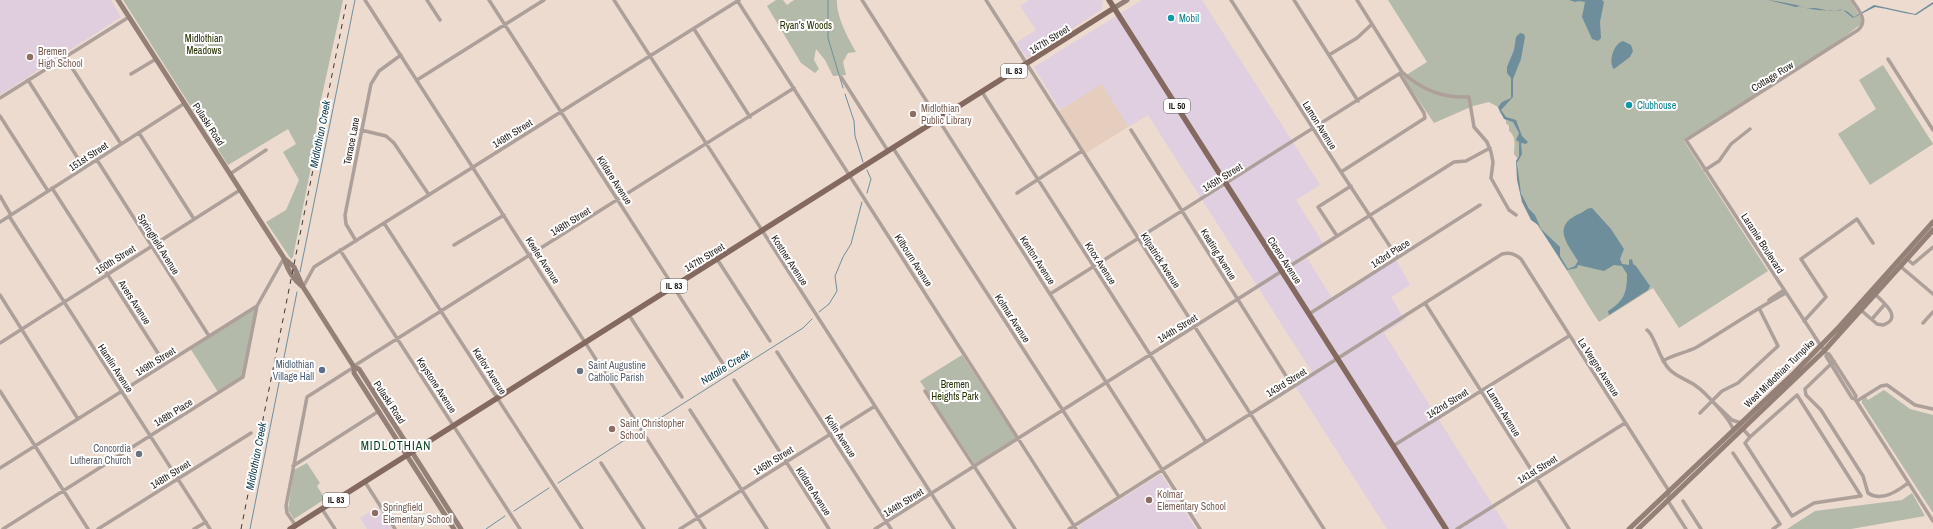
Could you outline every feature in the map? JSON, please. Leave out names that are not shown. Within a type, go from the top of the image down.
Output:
[{"type":"main road","name":"Pulaski Road","points":[[118,0],[284,258],[288,270],[294,280],[303,288],[354,366],[359,369],[454,529]]},
{"type":"main road","name":"Cicero Avenue","points":[[1109,0],[1446,529]]},
{"type":"main road","name":"147th Street","points":[[293,527],[1127,0]]},
{"type":"main road","name":"West Midlothian Turnpike","points":[[1629,529],[1821,346],[1933,222]]},
{"type":"main road","name":"West Midlothian Turnpike","points":[[1638,529],[1644,527],[1668,501],[1826,352],[1933,230]]},
{"type":"main road","name":"Pulaski Road","points":[[354,366],[354,373],[461,529]]},
{"type":"main road","points":[[1737,427],[1743,429]]},
{"type":"street","name":"Keeler Avenue","points":[[365,0],[705,529]]},
{"type":"street","points":[[427,0],[440,20]]},
{"type":"street","name":"Kildare Avenue","points":[[489,0],[727,370]]},
{"type":"street","points":[[417,80],[544,0]]},
{"type":"street","name":"Kostner Avenue","points":[[614,0],[954,529]]},
{"type":"street","name":"149th Street","points":[[303,288],[314,267],[738,0]]},
{"type":"street","name":"Kilbourn Avenue","points":[[738,0],[1075,527]]},
{"type":"street","name":"Kenton Avenue","points":[[862,0],[1200,529]]},
{"type":"street","name":"Kilpatrick Avenue","points":[[986,0],[1324,529]]},
{"type":"street","name":"Lamon Avenue","points":[[1231,0],[1313,129],[1398,258]]},
{"type":"street","points":[[1294,0],[1358,101]]},
{"type":"street","points":[[1341,172],[1425,118],[1424,113],[1401,73],[1357,0]]},
{"type":"street","name":"Cottage Row","points":[[1686,140],[1858,30],[1863,22],[1862,17],[1852,0]]},
{"type":"street","points":[[0,98],[129,17]]},
{"type":"street","points":[[1329,55],[1357,38],[1372,24]]},
{"type":"street","points":[[694,29],[750,117]]},
{"type":"street","name":"Terrace Lane","points":[[356,241],[346,224],[345,215],[361,130],[374,77],[384,66],[401,55]]},
{"type":"street","points":[[65,57],[121,144]]},
{"type":"street","points":[[131,74],[156,59]]},
{"type":"street","points":[[1888,59],[1933,130]]},
{"type":"street","points":[[1401,73],[1428,91],[1442,95],[1469,97],[1473,124],[1490,148],[1493,162],[1491,178],[1509,210],[1516,215]]},
{"type":"street","name":"145th Street","points":[[1050,294],[1401,73]]},
{"type":"street","name":"Kolmar Avenue","points":[[841,77],[891,149],[1119,497]]},
{"type":"street","points":[[28,80],[84,168]]},
{"type":"street","name":"148th Street","points":[[293,466],[307,397],[794,88]]},
{"type":"street","name":"Knox Avenue","points":[[982,92],[1206,442]]},
{"type":"street","name":"151st Street","points":[[0,222],[185,103]]},
{"type":"street","points":[[0,116],[48,191]]},
{"type":"street","points":[[1706,170],[1719,161],[1731,144],[1750,129]]},
{"type":"street","points":[[361,130],[386,136],[394,143],[428,195]]},
{"type":"street","name":"Keating Avenue","points":[[1131,130],[1293,387]]},
{"type":"street","points":[[139,133],[194,219]]},
{"type":"street","name":"Laramie Boulevard","points":[[1686,140],[1804,321],[1826,352],[1826,356],[1833,362],[1852,398],[1856,400],[1908,483],[1933,519]]},
{"type":"street","name":"144th Street","points":[[875,529],[1454,162],[1466,161],[1490,148]]},
{"type":"street","points":[[230,174],[266,150]]},
{"type":"street","points":[[1017,193],[1082,151]]},
{"type":"street","name":"Springfield Avenue","points":[[97,160],[209,336]]},
{"type":"street","points":[[1337,236],[1318,207],[1351,186]]},
{"type":"street","name":"Avers Avenue","points":[[52,188],[165,364]]},
{"type":"street","name":"150th Street","points":[[0,343],[240,190]]},
{"type":"street","name":"Hamlin Avenue","points":[[0,196],[10,215],[64,301],[210,529]]},
{"type":"street","name":"143rd Place","points":[[1309,314],[1480,205]]},
{"type":"street","points":[[454,246],[504,215]]},
{"type":"street","points":[[1804,321],[1826,297],[1801,259],[1857,219],[1873,243]]},
{"type":"street","name":"Karlov Avenue","points":[[384,223],[582,529]]},
{"type":"street","points":[[1907,259],[1913,264],[1933,247]]},
{"type":"street","name":"Keystone Avenue","points":[[340,250],[520,529]]},
{"type":"street","name":"143rd Street","points":[[1069,529],[1075,527],[1119,497],[1502,254],[1513,253]]},
{"type":"street","name":"La Vergne Avenue","points":[[1513,253],[1521,259],[1669,491]]},
{"type":"street","name":"148th Place","points":[[3,529],[243,377],[258,306],[284,258]]},
{"type":"street","points":[[717,259],[770,341]]},
{"type":"street","points":[[1896,263],[1933,294]]},
{"type":"street","points":[[1663,361],[1697,347],[1785,292]]},
{"type":"street","points":[[0,295],[78,419]]},
{"type":"street","points":[[1862,310],[1880,325],[1889,322],[1892,314],[1876,295]]},
{"type":"street","name":"Lamon Avenue","points":[[1425,303],[1569,529]]},
{"type":"street","points":[[1872,319],[1885,304]]},
{"type":"street","name":"149th Street","points":[[0,468],[258,306]]},
{"type":"street","points":[[1700,413],[1724,390],[1738,383],[1778,346],[1759,308]]},
{"type":"street","points":[[1923,323],[1933,312]]},
{"type":"street","points":[[629,315],[682,397]]},
{"type":"street","points":[[1647,330],[1651,334],[1663,361],[1671,370],[1697,387],[1732,420],[1737,427]]},
{"type":"street","name":"142nd Street","points":[[1393,446],[1569,336]]},
{"type":"street","name":"Kolin Avenue","points":[[777,352],[891,529]]},
{"type":"street","points":[[1833,362],[1805,389],[1810,400],[1821,410],[1863,476],[1868,493],[1874,496],[1893,494],[1908,483]]},
{"type":"street","name":"Kildare Avenue","points":[[734,380],[829,529]]},
{"type":"street","points":[[1856,400],[1881,386],[1887,385],[1915,405],[1933,409]]},
{"type":"street","points":[[0,391],[88,529]]},
{"type":"street","points":[[925,391],[1015,529]]},
{"type":"street","points":[[1797,395],[1861,496],[1814,503],[1792,516],[1745,443],[1750,437],[1797,395]]},
{"type":"street","points":[[1712,401],[1714,405],[1737,427]]},
{"type":"street","name":"145th Street","points":[[680,529],[875,406]]},
{"type":"street","points":[[690,410],[767,529]]},
{"type":"street","points":[[293,527],[287,514],[286,506],[293,466],[379,411]]},
{"type":"street","name":"141st Street","points":[[1457,529],[1625,423]]},
{"type":"street","points":[[1743,429],[1750,437]]},
{"type":"street","name":"148th Street","points":[[98,529],[251,433]]},
{"type":"street","points":[[1733,453],[1780,524],[1772,529]]},
{"type":"street","points":[[601,463],[644,529]]},
{"type":"street","points":[[365,482],[395,529]]},
{"type":"street","points":[[1669,491],[1668,501],[1686,529]]},
{"type":"street","points":[[1683,501],[1701,529]]},
{"type":"street","points":[[322,509],[335,529]]},
{"type":"street","points":[[194,529],[206,522]]},
{"type":"shaded area","name":"Bremen High School","points":[[0,0],[111,0],[121,17],[0,95]]},
{"type":"shaded area","points":[[1029,0],[1102,0],[1103,2],[1101,10],[1027,58],[1016,43],[1036,30],[1020,6]]},
{"type":"shaded area","points":[[1142,0],[1202,0],[1296,147],[1320,185],[1296,200],[1323,243],[1305,255],[1332,298],[1395,258],[1410,285],[1391,297],[1405,320],[1384,333],[1508,529],[1387,529],[1294,384],[1312,372],[1148,115],[1128,127],[1101,85],[1060,110],[1034,67]]},
{"type":"shaded area","points":[[1102,84],[1128,127],[1086,153],[1059,111]]},
{"type":"shaded area","name":"Kolmar Elementary School","points":[[1161,474],[1196,529],[1080,529],[1078,526]]},
{"type":"shaded area","name":"Springfield Elementary School","points":[[378,507],[392,529],[367,529],[360,518]]},
{"type":"green space","name":"Midlothian Meadows","points":[[123,0],[343,0],[319,109],[311,167],[293,257],[291,259],[266,222],[286,210],[299,180],[283,152],[296,144],[288,129],[228,165]]},
{"type":"green space","name":"Ryan's Woods","points":[[776,0],[783,0],[787,5],[794,0],[837,0],[840,20],[856,52],[848,53],[843,62],[846,75],[833,76],[825,60],[816,49],[814,60],[819,69],[815,73],[801,63],[767,6]]},
{"type":"green space","points":[[1388,0],[1850,0],[1861,18],[1861,24],[1826,51],[1684,141],[1768,271],[1679,328],[1653,288],[1599,322],[1536,223],[1524,199],[1520,187],[1518,159],[1514,154],[1514,139],[1512,133],[1509,131],[1509,126],[1506,123],[1506,119],[1500,113],[1498,107],[1489,102],[1473,106],[1434,123],[1403,77],[1427,62]]},
{"type":"green space","points":[[1883,65],[1933,144],[1870,185],[1838,134],[1876,109],[1859,80]]},
{"type":"green space","points":[[257,306],[243,377],[218,392],[190,348]]},
{"type":"green space","name":"Bremen Heights Park","points":[[962,355],[1016,438],[975,464],[920,381]]},
{"type":"green space","points":[[1884,390],[1910,409],[1933,415],[1933,513],[1862,403],[1862,400],[1866,397],[1868,400]]},
{"type":"green space","points":[[307,463],[320,483],[317,486],[325,499],[294,519],[288,510],[294,470]]},
{"type":"green space","points":[[1912,493],[1925,516],[1851,529],[1787,529],[1815,511],[1902,500]]},
{"type":"water","points":[[1569,0],[1602,0],[1604,2],[1600,22],[1601,38],[1598,41],[1592,39],[1582,17],[1585,2],[1575,2]]},
{"type":"water","points":[[1768,0],[1789,3],[1801,6],[1796,7]]},
{"type":"water","points":[[1933,2],[1933,4],[1916,15],[1875,7],[1853,18],[1843,10],[1854,17],[1874,5],[1915,14]]},
{"type":"water","points":[[1817,8],[1827,10],[1815,10],[1809,9]]},
{"type":"water","points":[[1520,33],[1524,34],[1525,37],[1521,59],[1513,79],[1513,97],[1501,110],[1506,117],[1516,120],[1522,136],[1528,142],[1526,144],[1521,143],[1522,154],[1517,163],[1521,193],[1529,209],[1535,215],[1541,229],[1560,247],[1560,256],[1568,269],[1575,266],[1578,261],[1566,240],[1564,228],[1566,223],[1572,218],[1587,209],[1592,208],[1611,229],[1624,249],[1620,259],[1622,264],[1629,265],[1629,260],[1632,259],[1633,264],[1650,286],[1648,290],[1609,315],[1608,311],[1618,304],[1624,296],[1627,274],[1622,266],[1614,265],[1604,271],[1578,265],[1577,268],[1567,270],[1538,225],[1531,220],[1522,202],[1517,180],[1516,161],[1519,156],[1519,142],[1516,140],[1519,133],[1513,122],[1504,119],[1498,107],[1502,102],[1511,98],[1511,78],[1507,73],[1507,67],[1514,50],[1516,37]]},
{"type":"water","points":[[1623,41],[1631,45],[1633,51],[1630,57],[1614,69],[1611,63],[1612,54],[1619,43]]},
{"type":"waterway","name":"Midlothian Creek","points":[[300,272],[355,0]]},
{"type":"waterway","name":"Natalie Creek","points":[[828,0],[828,38],[843,88]]},
{"type":"waterway","name":"Natalie Creek","points":[[845,94],[854,121],[855,136],[863,162]]},
{"type":"waterway","name":"Natalie Creek","points":[[867,170],[871,179],[867,193]]},
{"type":"waterway","name":"Natalie Creek","points":[[819,312],[829,304],[837,291],[835,276],[843,257],[851,244],[862,202]]},
{"type":"waterway","name":"Midlothian Creek","points":[[250,529],[297,292]]},
{"type":"waterway","name":"Natalie Creek","points":[[646,427],[803,328],[812,319]]},
{"type":"waterway","name":"Natalie Creek","points":[[558,483],[637,432]]},
{"type":"waterway","name":"Natalie Creek","points":[[514,511],[549,488]]},
{"type":"waterway","name":"Natalie Creek","points":[[486,529],[505,516]]},
{"type":"railway","points":[[241,529],[347,0]]},
{"type":"place","name":"Mobil","points":[[1171,18]]},
{"type":"place","name":"Bremen High School","points":[[30,57]]},
{"type":"place","name":"Clubhouse","points":[[1629,105]]},
{"type":"place","name":"Midlothian Public Library","points":[[913,114]]},
{"type":"place","name":"Midlothian Village Hall","points":[[322,370]]},
{"type":"place","name":"Saint Augustine Catholic Parish","points":[[580,371]]},
{"type":"place","name":"Saint Christopher School","points":[[612,429]]},
{"type":"place","name":"Concordia Lutheran Church","points":[[139,454]]},
{"type":"place","name":"Kolmar Elementary School","points":[[1149,500]]},
{"type":"place","name":"Springfield Elementary School","points":[[375,513]]},
{"type":"district","name":"MIDLOTHIAN","points":[[396,446]]}]
